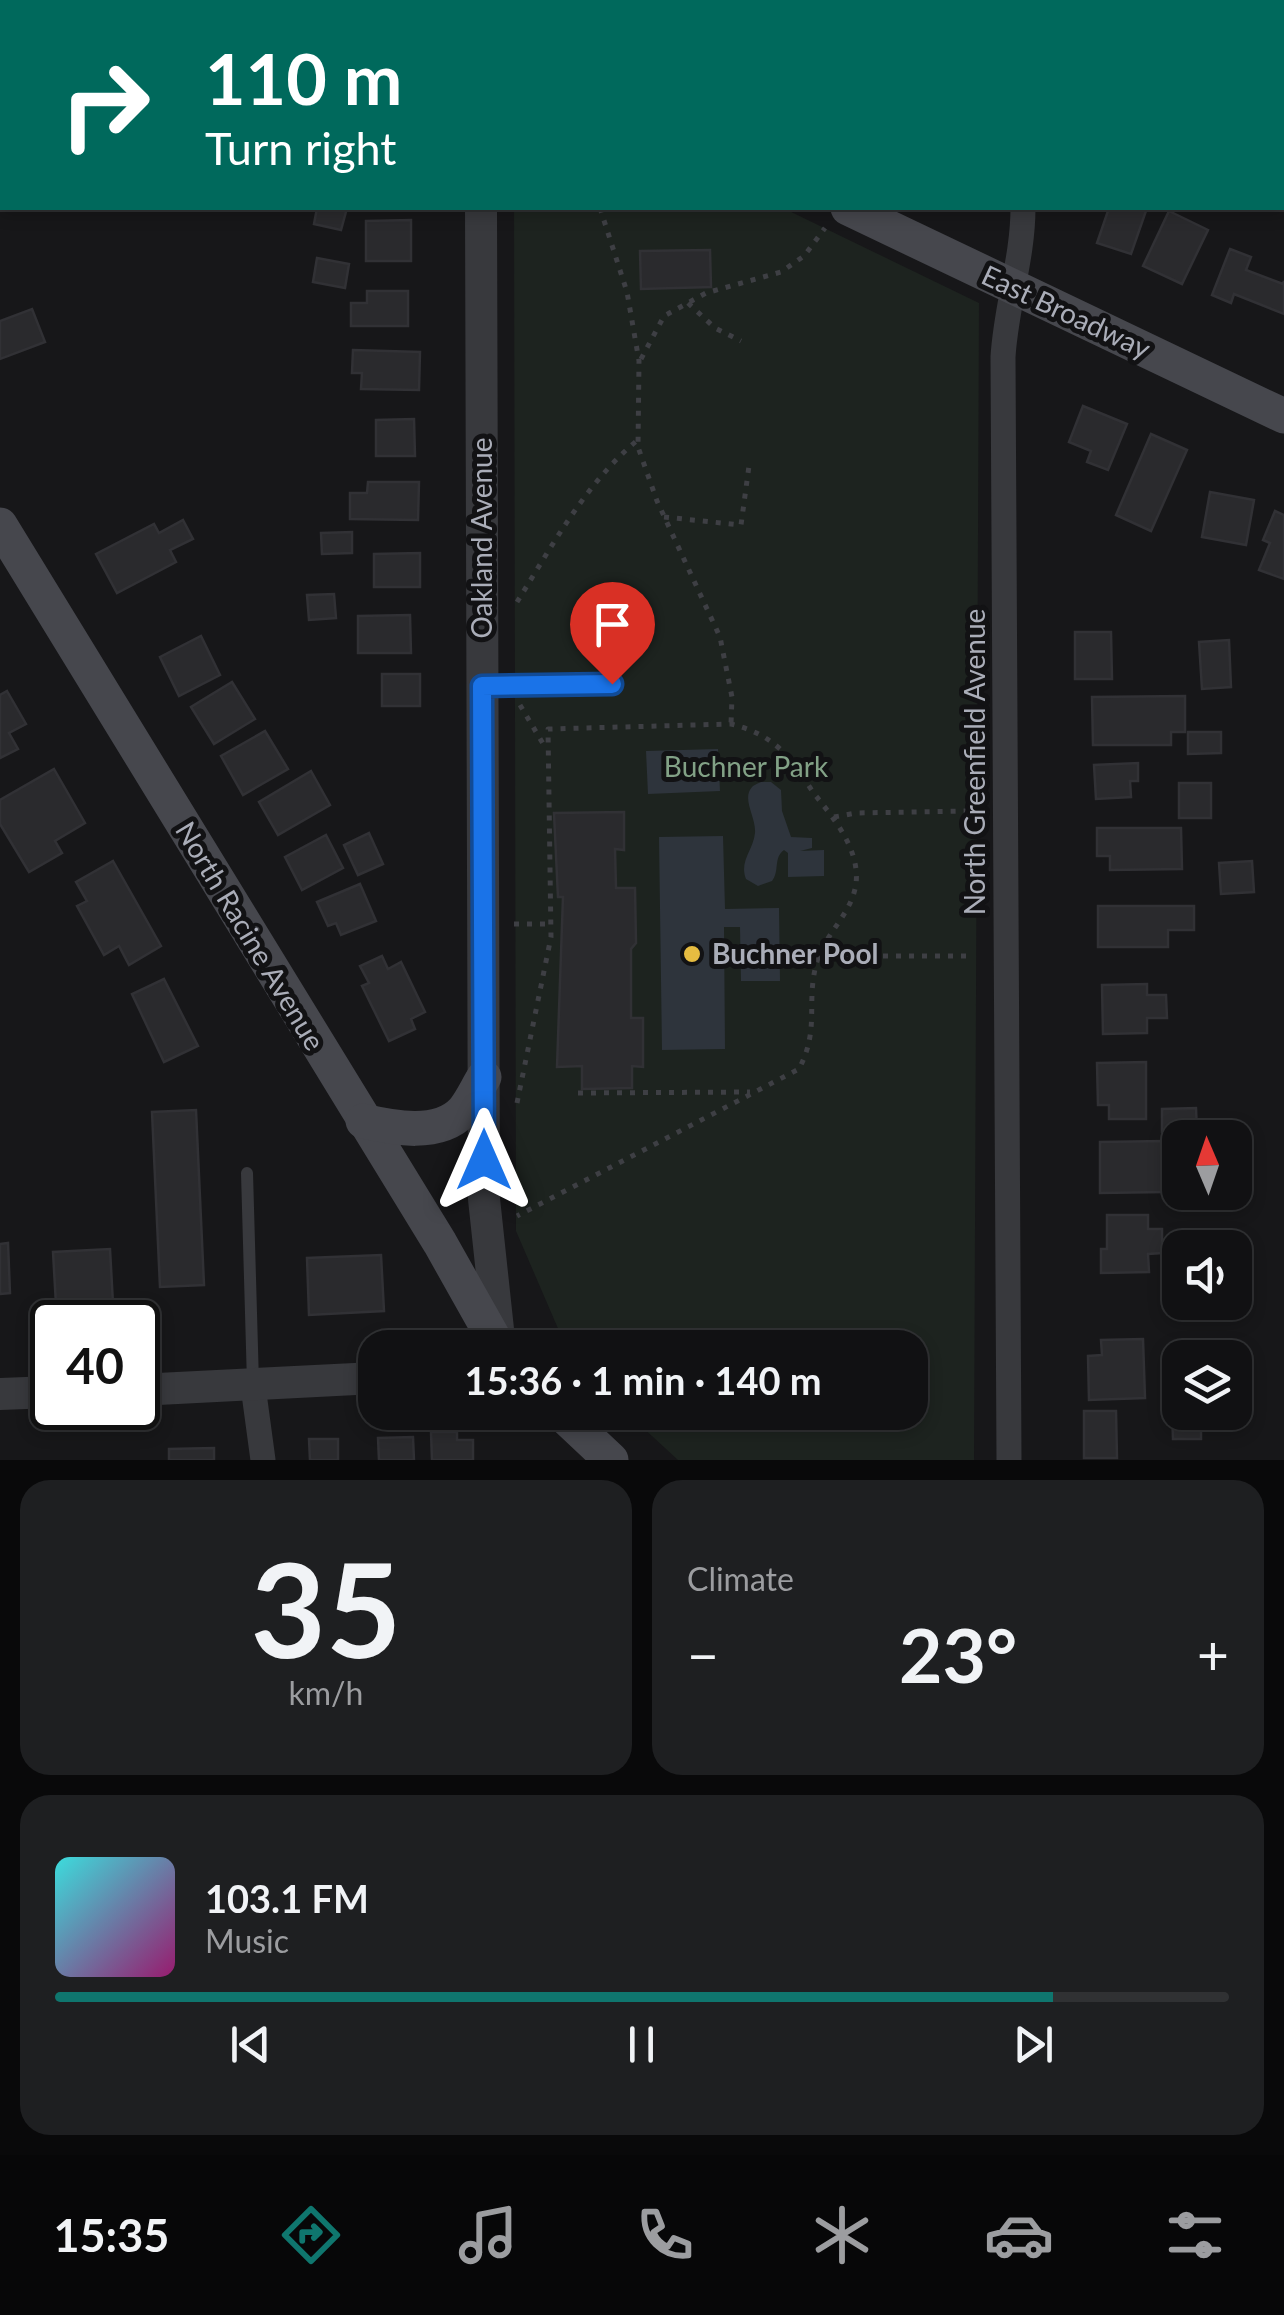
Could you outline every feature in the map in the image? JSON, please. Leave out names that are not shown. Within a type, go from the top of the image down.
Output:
[{"type":"main road","name":"East Broadway","points":[[836,218],[1013,286],[1284,416]]},
{"type":"main road","name":"North Racine Avenue","points":[[0,524],[440,1243],[489,1330]]},
{"type":"main road","points":[[363,1121],[406,1129],[446,1122],[460,1115],[484,1077]]},
{"type":"main road","points":[[579,1430],[611,1460]]},
{"type":"street","name":"Oakland Avenue","points":[[481,210],[484,1199],[497,1330]]},
{"type":"street","name":"North Greenfield Avenue","points":[[1009,1460],[1002,357],[1005,319],[1020,254],[1023,210]]},
{"type":"street","points":[[160,1389],[358,1379]]},
{"type":"street","points":[[253,1386],[263,1460]]},
{"type":"street","points":[[0,1394],[30,1393]]},
{"type":"lane","points":[[482,686],[612,684]]},
{"type":"lane","points":[[247,1173],[253,1386]]},
{"type":"path","points":[[601,210],[627,292],[639,361],[638,447],[664,517],[720,637],[732,698],[732,724]]},
{"type":"path","points":[[639,361],[664,316],[706,293],[782,272],[804,256],[836,218]]},
{"type":"path","points":[[688,303],[715,328],[742,341]]},
{"type":"path","points":[[517,602],[564,528],[620,454],[639,438]]},
{"type":"path","points":[[664,517],[741,524],[749,466]]},
{"type":"path","points":[[518,701],[547,750]]},
{"type":"path","points":[[517,1103],[551,938],[548,730],[732,724],[756,731],[802,771],[813,793],[834,817],[852,854],[856,881],[850,903],[818,956],[814,972],[811,1045],[799,1069],[517,1216]]},
{"type":"path","points":[[834,817],[856,812],[968,811]]},
{"type":"path","points":[[512,924],[550,924]]},
{"type":"path","points":[[818,956],[969,956]]},
{"type":"path","points":[[578,1093],[753,1092]]},
{"type":"green space","name":"Buchner Park","points":[[514,210],[787,210],[979,303],[974,1460],[678,1460],[645,1430],[928,1430],[928,1330],[559,1330],[516,1231]]},
{"type":"shaded area","points":[[718,749],[720,791],[648,794],[646,751]]},
{"type":"shaded area","points":[[771,782],[781,790],[782,811],[791,837],[812,838],[812,848],[800,851],[824,850],[824,876],[788,877],[788,853],[784,850],[772,881],[758,886],[746,879],[745,861],[755,833],[748,797],[751,788]]},
{"type":"shaded area","name":"Buchner Pool","points":[[723,836],[725,909],[779,908],[780,981],[741,981],[740,927],[724,927],[725,1049],[662,1050],[659,837]]},
{"type":"building","points":[[317,210],[346,210],[341,230],[314,224]]},
{"type":"building","points":[[1108,210],[1146,210],[1131,254],[1097,243]]},
{"type":"building","points":[[1169,211],[1208,230],[1182,284],[1143,266]]},
{"type":"building","points":[[411,220],[411,261],[366,261],[366,221]]},
{"type":"building","points":[[1230,249],[1251,257],[1246,270],[1283,284],[1284,281],[1284,314],[1234,294],[1231,303],[1212,295]]},
{"type":"building","points":[[710,250],[711,287],[641,289],[640,251]]},
{"type":"building","points":[[317,258],[349,264],[345,288],[313,282]]},
{"type":"building","points":[[367,291],[408,291],[408,326],[351,326],[351,303],[367,303]]},
{"type":"building","points":[[32,309],[45,342],[0,359],[0,321]]},
{"type":"building","points":[[353,350],[420,352],[419,390],[361,389],[362,373],[352,373]]},
{"type":"building","points":[[1083,406],[1127,424],[1108,470],[1087,462],[1091,451],[1069,442]]},
{"type":"building","points":[[414,419],[415,456],[376,456],[376,420]]},
{"type":"building","points":[[1151,434],[1187,450],[1151,531],[1116,515]]},
{"type":"building","points":[[368,482],[419,482],[418,520],[350,519],[350,493],[367,493]]},
{"type":"building","points":[[1210,492],[1254,500],[1246,545],[1202,537]]},
{"type":"building","points":[[1275,511],[1284,515],[1284,579],[1259,570],[1270,543],[1263,540]]},
{"type":"building","points":[[183,520],[193,539],[170,550],[176,562],[117,593],[96,554],[154,524],[159,533]]},
{"type":"building","points":[[352,532],[352,553],[322,554],[321,533]]},
{"type":"building","points":[[420,553],[420,587],[374,587],[374,554]]},
{"type":"building","points":[[334,594],[336,618],[309,620],[307,595]]},
{"type":"building","points":[[410,615],[411,653],[358,653],[358,616]]},
{"type":"building","points":[[1075,632],[1111,632],[1112,679],[1075,679]]},
{"type":"building","points":[[201,636],[220,675],[179,696],[160,657]]},
{"type":"building","points":[[1229,640],[1231,687],[1202,689],[1199,642]]},
{"type":"building","points":[[382,674],[420,674],[420,706],[382,706]]},
{"type":"building","points":[[232,682],[255,719],[214,744],[191,707]]},
{"type":"building","points":[[7,691],[26,724],[9,733],[18,749],[0,758],[0,695]]},
{"type":"building","points":[[1185,696],[1185,732],[1171,732],[1171,745],[1093,745],[1092,697]]},
{"type":"building","points":[[265,731],[288,769],[243,795],[221,756]]},
{"type":"building","points":[[1188,732],[1221,732],[1221,753],[1188,754]]},
{"type":"building","points":[[1138,763],[1138,781],[1130,781],[1131,797],[1096,799],[1094,765]]},
{"type":"building","points":[[54,769],[85,823],[55,841],[62,853],[29,872],[0,824],[0,800]]},
{"type":"building","points":[[311,771],[330,805],[278,835],[259,802]]},
{"type":"building","points":[[1179,783],[1211,783],[1211,818],[1179,818]]},
{"type":"building","points":[[624,812],[624,850],[615,849],[616,888],[635,888],[631,1018],[643,1018],[643,1067],[632,1066],[632,1088],[582,1089],[582,1066],[557,1067],[563,897],[558,897],[554,813]]},
{"type":"building","points":[[1097,828],[1181,828],[1182,869],[1110,870],[1110,856],[1097,856]]},
{"type":"building","points":[[369,833],[383,864],[358,875],[344,845]]},
{"type":"building","points":[[326,835],[343,868],[302,890],[285,857]]},
{"type":"building","points":[[113,861],[161,946],[129,965],[119,946],[104,955],[77,906],[87,901],[76,882]]},
{"type":"building","points":[[1252,861],[1254,892],[1221,894],[1219,863]]},
{"type":"building","points":[[360,884],[376,921],[341,935],[336,923],[328,926],[317,902]]},
{"type":"building","points":[[1098,906],[1194,906],[1194,930],[1168,930],[1168,947],[1098,947]]},
{"type":"building","points":[[382,956],[388,969],[401,962],[425,1012],[411,1019],[415,1029],[389,1041],[362,986],[369,983],[360,966]]},
{"type":"building","points":[[164,979],[198,1046],[164,1062],[132,994]]},
{"type":"building","points":[[1147,984],[1147,995],[1166,995],[1167,1018],[1147,1018],[1147,1033],[1103,1034],[1102,985]]},
{"type":"building","points":[[1146,1062],[1146,1119],[1109,1119],[1109,1105],[1098,1105],[1097,1063]]},
{"type":"building","points":[[1196,1108],[1197,1120],[1162,1120],[1162,1109]]},
{"type":"building","points":[[196,1110],[204,1285],[160,1287],[152,1112]]},
{"type":"building","points":[[1162,1141],[1162,1192],[1100,1193],[1100,1142]]},
{"type":"building","points":[[1107,1215],[1148,1215],[1148,1229],[1162,1229],[1162,1253],[1148,1254],[1149,1272],[1101,1273],[1101,1249],[1107,1249]]},
{"type":"building","points":[[8,1243],[10,1293],[0,1294],[0,1244]]},
{"type":"building","points":[[110,1249],[113,1300],[56,1300],[53,1252]]},
{"type":"building","points":[[381,1255],[384,1311],[309,1315],[307,1258]]},
{"type":"building","points":[[1143,1339],[1145,1398],[1089,1400],[1088,1356],[1102,1355],[1101,1340]]},
{"type":"building","points":[[1084,1411],[1116,1411],[1117,1458],[1084,1458]]},
{"type":"building","points":[[1173,1430],[1201,1430],[1201,1439],[1173,1439]]},
{"type":"building","points":[[431,1432],[457,1432],[457,1440],[473,1440],[473,1460],[432,1460]]},
{"type":"building","points":[[413,1437],[414,1460],[379,1460],[378,1438]]},
{"type":"building","points":[[309,1439],[338,1439],[338,1460],[310,1460]]},
{"type":"building","points":[[214,1448],[214,1460],[169,1460],[169,1449]]},
{"type":"place","name":"Buchner Pool","points":[[692,954]]},
{"type":"route","points":[[484,1160],[482,686],[612,684]]}]
